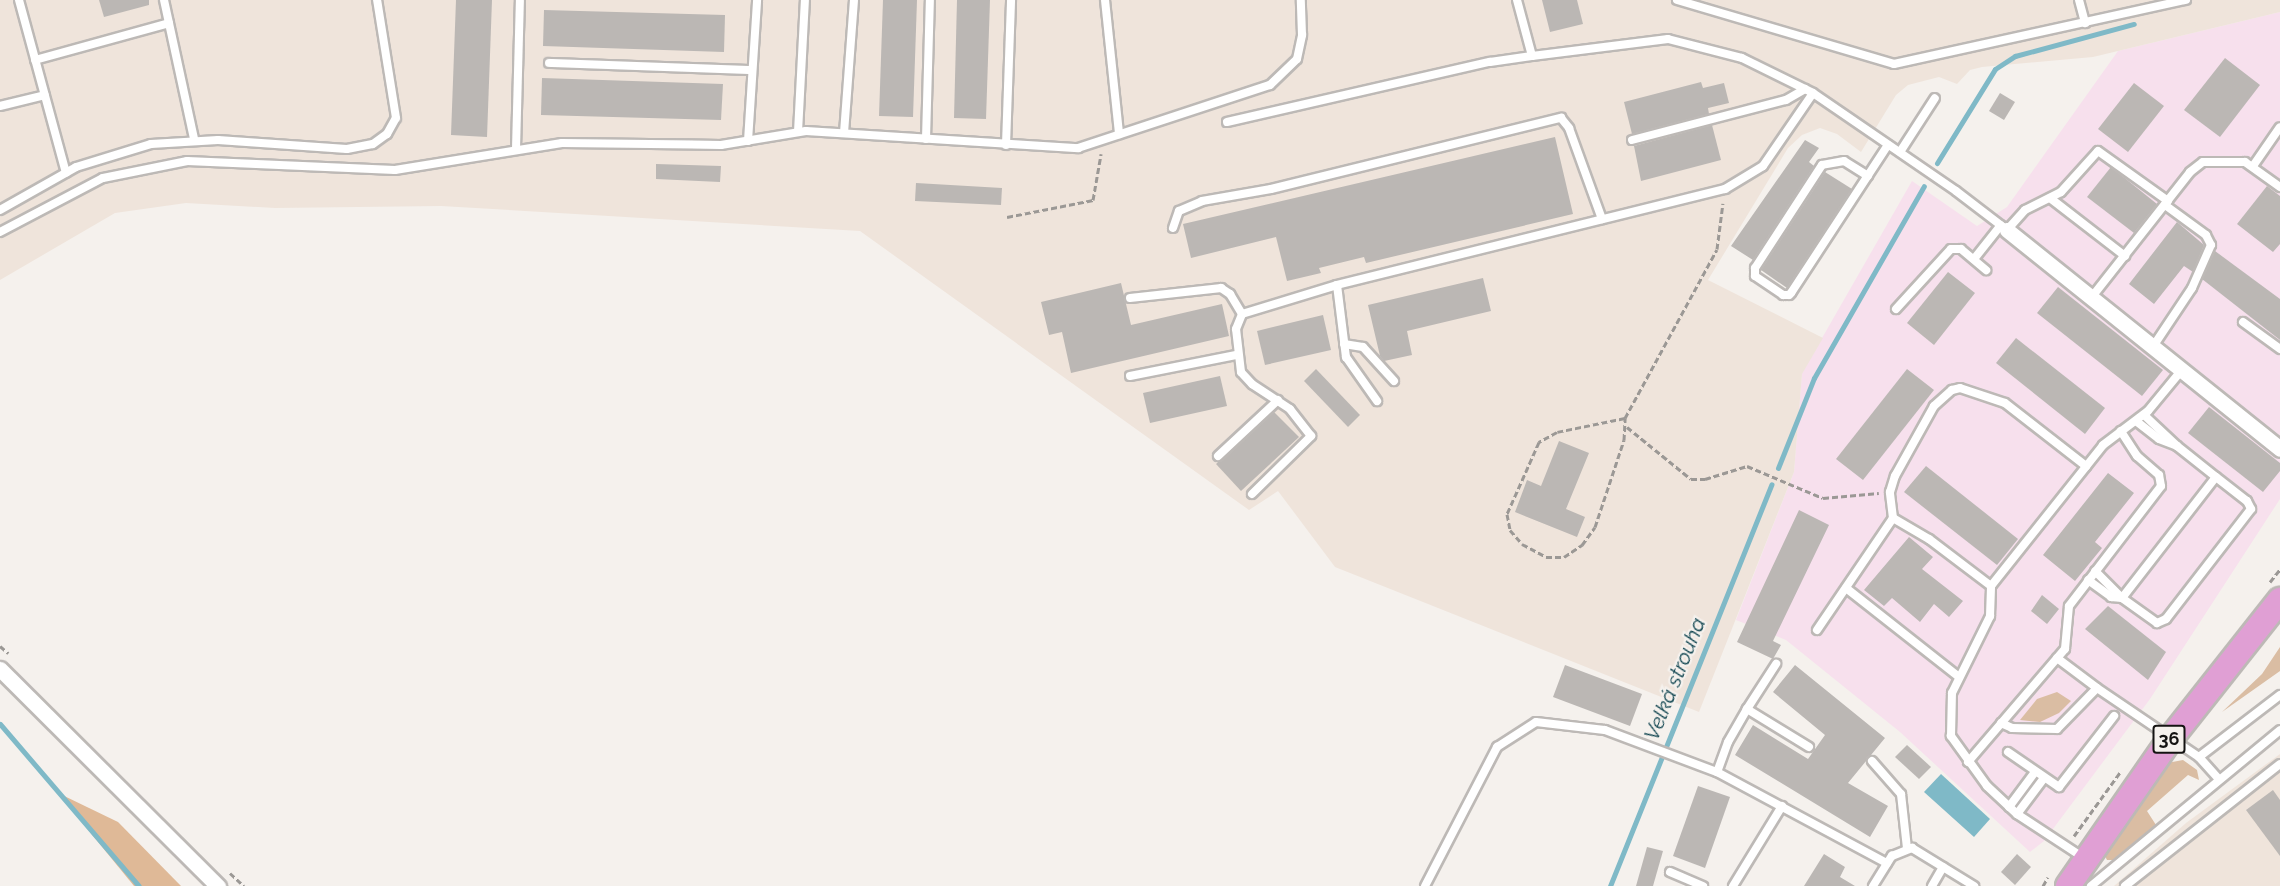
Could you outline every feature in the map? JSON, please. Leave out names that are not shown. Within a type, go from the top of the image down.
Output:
[{"type":"main road","name":"36","points":[[2068,886],[2171,738],[2280,600]]},
{"type":"street","points":[[2004,228],[2280,449]]},
{"type":"street","points":[[0,669],[218,886]]},
{"type":"lane","points":[[19,0],[66,173]]},
{"type":"lane","points":[[164,0],[194,139]]},
{"type":"lane","points":[[0,210],[66,173],[128,149],[194,139],[347,149],[380,140],[393,126],[396,109],[377,0]]},
{"type":"lane","points":[[516,149],[520,0]]},
{"type":"lane","points":[[748,141],[757,0]]},
{"type":"lane","points":[[798,132],[805,0]]},
{"type":"lane","points":[[844,133],[854,0]]},
{"type":"lane","points":[[926,139],[930,0]]},
{"type":"lane","points":[[1006,145],[1011,0]]},
{"type":"lane","points":[[1106,0],[1119,134]]},
{"type":"lane","points":[[0,232],[82,186],[126,170],[167,163],[209,160],[376,170],[573,142],[705,145],[748,141],[798,132],[844,133],[1068,149],[1255,93],[1283,76],[1301,48],[1301,0]]},
{"type":"lane","points":[[1517,0],[1532,56]]},
{"type":"lane","points":[[1677,0],[1894,64],[2186,0]]},
{"type":"lane","points":[[2079,0],[2085,23]]},
{"type":"lane","points":[[35,60],[169,23]]},
{"type":"lane","points":[[1227,122],[1490,62],[1668,39],[1742,58],[1805,88],[1900,152],[2004,228]]},
{"type":"lane","points":[[549,63],[752,70]]},
{"type":"lane","points":[[1632,140],[1786,100],[1805,88]]},
{"type":"lane","points":[[1252,494],[1311,438],[1308,429],[1278,400],[1246,379],[1236,354],[1237,323],[1242,314],[1337,285],[1725,189],[1763,166],[1813,93]]},
{"type":"lane","points":[[0,106],[45,95]]},
{"type":"lane","points":[[1900,152],[1935,98]]},
{"type":"lane","points":[[1173,228],[1179,211],[1192,203],[1271,189],[1561,118],[1569,128],[1602,219]]},
{"type":"lane","points":[[2253,166],[2280,127]]},
{"type":"lane","points":[[1868,176],[1844,161],[1822,165],[1755,268],[1755,276],[1783,295],[1789,295],[1868,176],[1888,145]]},
{"type":"lane","points":[[1974,259],[2025,210],[2066,188],[2098,151],[2206,235],[2211,246],[2192,288],[2152,348]]},
{"type":"lane","points":[[2091,298],[2203,162],[2236,160],[2253,166],[2280,188]]},
{"type":"lane","points":[[2050,198],[2125,256]]},
{"type":"lane","points":[[1896,309],[1947,251],[1958,248],[1986,270]]},
{"type":"lane","points":[[1337,285],[1344,344],[1349,363],[1377,401]]},
{"type":"lane","points":[[1130,297],[1221,288],[1230,294],[1242,314]]},
{"type":"lane","points":[[2243,322],[2280,349]]},
{"type":"lane","points":[[1344,344],[1364,347],[1394,381]]},
{"type":"lane","points":[[1130,376],[1236,354]]},
{"type":"lane","points":[[2085,859],[2008,807],[1968,762],[1951,736],[1949,724],[1952,693],[1958,676],[1990,616],[1991,586],[2086,466],[2121,431],[2144,415],[2181,371]]},
{"type":"lane","points":[[1817,630],[1893,518],[1890,492],[1894,476],[1934,406],[1946,392],[1960,388],[2005,403],[2086,466]]},
{"type":"lane","points":[[1218,456],[1278,400]]},
{"type":"lane","points":[[2095,571],[2122,598],[2157,623],[2166,619],[2251,509],[2247,501],[2176,446],[2144,415]]},
{"type":"lane","points":[[2136,421],[2159,439],[2176,446]]},
{"type":"lane","points":[[1968,762],[2067,644],[2069,606],[2162,482],[2137,456],[2121,431]]},
{"type":"lane","points":[[2122,598],[2216,477]]},
{"type":"lane","points":[[1893,518],[1935,542],[1991,586]]},
{"type":"lane","points":[[2088,580],[2111,597],[2122,598]]},
{"type":"lane","points":[[1846,588],[1958,676]]},
{"type":"lane","points":[[2057,658],[2199,757],[2218,778]]},
{"type":"lane","points":[[1717,772],[1728,742],[1776,664]]},
{"type":"lane","points":[[2001,723],[2012,728],[2057,729],[2097,688]]},
{"type":"lane","points":[[2199,757],[2280,695]]},
{"type":"lane","points":[[1747,709],[1809,747]]},
{"type":"lane","points":[[2008,752],[2056,787],[2062,786],[2114,716]]},
{"type":"lane","points":[[1425,886],[1503,741],[1545,720],[1587,726],[1717,772],[1887,863]]},
{"type":"lane","points":[[2091,886],[2218,778],[2280,730]]},
{"type":"lane","points":[[1872,761],[1901,794],[1907,848]]},
{"type":"lane","points":[[2125,886],[2280,764]]},
{"type":"lane","points":[[2008,807],[2035,772]]},
{"type":"lane","points":[[2017,814],[2044,778]]},
{"type":"lane","points":[[1733,886],[1782,806]]},
{"type":"lane","points":[[1873,886],[1887,863],[1907,848]]},
{"type":"lane","points":[[1907,848],[1974,886]]},
{"type":"lane","points":[[1932,886],[1944,867]]},
{"type":"lane","points":[[1670,872],[1703,886]]},
{"type":"path","points":[[1007,217],[1093,200],[1103,140]]},
{"type":"path","points":[[1625,418],[1557,432],[1539,442],[1507,514],[1510,530],[1522,544],[1557,558],[1572,553],[1589,537],[1614,476],[1626,426],[1625,418],[1717,249],[1725,189]]},
{"type":"path","points":[[1626,426],[1638,440],[1691,479],[1705,479],[1747,466],[1823,498],[1890,492]]},
{"type":"shaded area","points":[[0,0],[2280,0],[2280,12],[2093,57],[1982,67],[1970,70],[1957,84],[1939,77],[1908,85],[1896,95],[1861,152],[1837,134],[1820,128],[1802,135],[1788,148],[1708,280],[1823,338],[1802,374],[1794,472],[1699,712],[1335,567],[1278,491],[1249,510],[860,231],[441,206],[275,208],[186,203],[115,213],[0,280]]},
{"type":"shaded area","points":[[2280,12],[2280,499],[2150,699],[2044,841],[2030,852],[1900,732],[1786,640],[1736,620],[1794,472],[1802,373],[1912,181],[1977,226],[2007,207],[2118,51]]},
{"type":"shaded area","points":[[2280,647],[2280,671],[2222,712],[2262,674]]},
{"type":"shaded area","points":[[2057,692],[2071,701],[2059,713],[2040,722],[2020,720],[2037,699]]},
{"type":"shaded area","points":[[2280,754],[2280,886],[2114,886],[2186,823]]},
{"type":"shaded area","points":[[2183,760],[2197,770],[2199,780],[2188,775],[2147,811],[2156,825],[2115,860],[2107,860],[2104,854],[2167,763]]},
{"type":"shaded area","points":[[58,793],[118,822],[181,886],[134,886]]},
{"type":"water","points":[[1941,774],[1990,819],[1974,837],[1924,792]]},
{"type":"building","points":[[99,0],[149,0],[149,5],[104,17]]},
{"type":"building","points":[[456,0],[492,0],[487,137],[451,135]]},
{"type":"building","points":[[883,0],[917,0],[913,117],[879,116]]},
{"type":"building","points":[[957,0],[990,0],[986,119],[954,118]]},
{"type":"building","points":[[1542,0],[1577,0],[1583,24],[1550,32]]},
{"type":"building","points":[[544,10],[725,15],[724,52],[543,46]]},
{"type":"building","points":[[2225,58],[2260,85],[2220,137],[2184,110]]},
{"type":"building","points":[[542,78],[723,84],[721,120],[541,115]]},
{"type":"building","points":[[1701,82],[1703,88],[1724,83],[1729,103],[1708,108],[1709,114],[1632,134],[1624,102]]},
{"type":"building","points":[[2134,83],[2164,106],[2128,152],[2098,129]]},
{"type":"building","points":[[2000,93],[2015,102],[2004,120],[1989,111]]},
{"type":"building","points":[[1712,125],[1721,160],[1641,181],[1634,146]]},
{"type":"building","points":[[1555,137],[1573,214],[1366,263],[1364,257],[1319,268],[1321,273],[1287,281],[1276,237],[1191,258],[1183,224]]},
{"type":"building","points":[[1805,140],[1819,148],[1809,162],[1814,166],[1753,260],[1731,246]]},
{"type":"building","points":[[656,164],[721,166],[720,182],[656,179]]},
{"type":"building","points":[[2111,167],[2157,204],[2134,233],[2087,197]]},
{"type":"building","points":[[1825,172],[1852,189],[1787,288],[1761,270]]},
{"type":"building","points":[[916,183],[1002,188],[1001,205],[915,201]]},
{"type":"building","points":[[2267,186],[2280,196],[2280,244],[2273,252],[2237,224]]},
{"type":"building","points":[[2177,222],[2204,245],[2193,272],[2184,266],[2154,304],[2129,284]]},
{"type":"building","points":[[2215,251],[2280,299],[2280,340],[2202,279]]},
{"type":"building","points":[[1948,272],[1975,293],[1934,345],[1907,323]]},
{"type":"building","points":[[1483,278],[1491,311],[1407,331],[1412,355],[1384,361],[1380,356],[1368,305]]},
{"type":"building","points":[[1121,283],[1131,325],[1222,304],[1229,336],[1071,373],[1062,332],[1049,335],[1041,302]]},
{"type":"building","points":[[2058,287],[2163,370],[2142,396],[2037,313]]},
{"type":"building","points":[[1323,315],[1331,350],[1265,365],[1257,331]]},
{"type":"building","points":[[2016,338],[2105,408],[2085,434],[1996,363]]},
{"type":"building","points":[[1316,369],[1360,415],[1348,427],[1304,381]]},
{"type":"building","points":[[1907,369],[1934,390],[1863,480],[1836,459]]},
{"type":"building","points":[[1220,376],[1227,406],[1150,423],[1143,393]]},
{"type":"building","points":[[2209,407],[2280,463],[2280,471],[2263,492],[2188,433]]},
{"type":"building","points":[[1274,412],[1299,437],[1241,491],[1216,464]]},
{"type":"building","points":[[1559,441],[1589,453],[1566,509],[1585,517],[1577,537],[1515,512],[1527,480],[1541,486]]},
{"type":"building","points":[[1926,466],[2018,539],[1997,565],[1904,492]]},
{"type":"building","points":[[2108,473],[2134,493],[2095,542],[2102,548],[2075,581],[2043,555]]},
{"type":"building","points":[[1799,510],[1829,525],[1773,641],[1781,645],[1773,659],[1737,642]]},
{"type":"building","points":[[1909,537],[1933,557],[1922,569],[1963,601],[1949,617],[1934,604],[1920,622],[1892,598],[1884,606],[1864,590]]},
{"type":"building","points":[[2042,595],[2059,609],[2047,624],[2031,611]]},
{"type":"building","points":[[2108,606],[2166,652],[2148,680],[2085,629]]},
{"type":"building","points":[[1565,665],[1642,694],[1630,726],[1553,697]]},
{"type":"building","points":[[1795,665],[1885,738],[1848,783],[1888,806],[1870,837],[1735,755],[1753,725],[1808,759],[1825,735],[1773,692]]},
{"type":"building","points":[[1907,745],[1931,767],[1919,779],[1895,757]]},
{"type":"building","points":[[1698,786],[1730,797],[1705,868],[1673,856]]},
{"type":"building","points":[[2273,790],[2280,800],[2280,856],[2246,810]]},
{"type":"building","points":[[1647,847],[1663,851],[1653,886],[1636,886]]},
{"type":"building","points":[[1824,854],[1845,867],[1840,877],[1855,886],[1804,886]]},
{"type":"building","points":[[2017,854],[2031,867],[2015,885],[2001,872]]},
{"type":"waterway","name":"Velká strouha","points":[[1937,163],[1995,69],[2015,56],[2134,24]]},
{"type":"waterway","name":"Velká strouha","points":[[1778,468],[1814,378],[1924,186]]},
{"type":"waterway","name":"Velká strouha","points":[[1610,886],[1772,484]]},
{"type":"waterway","points":[[0,724],[139,886]]}]
